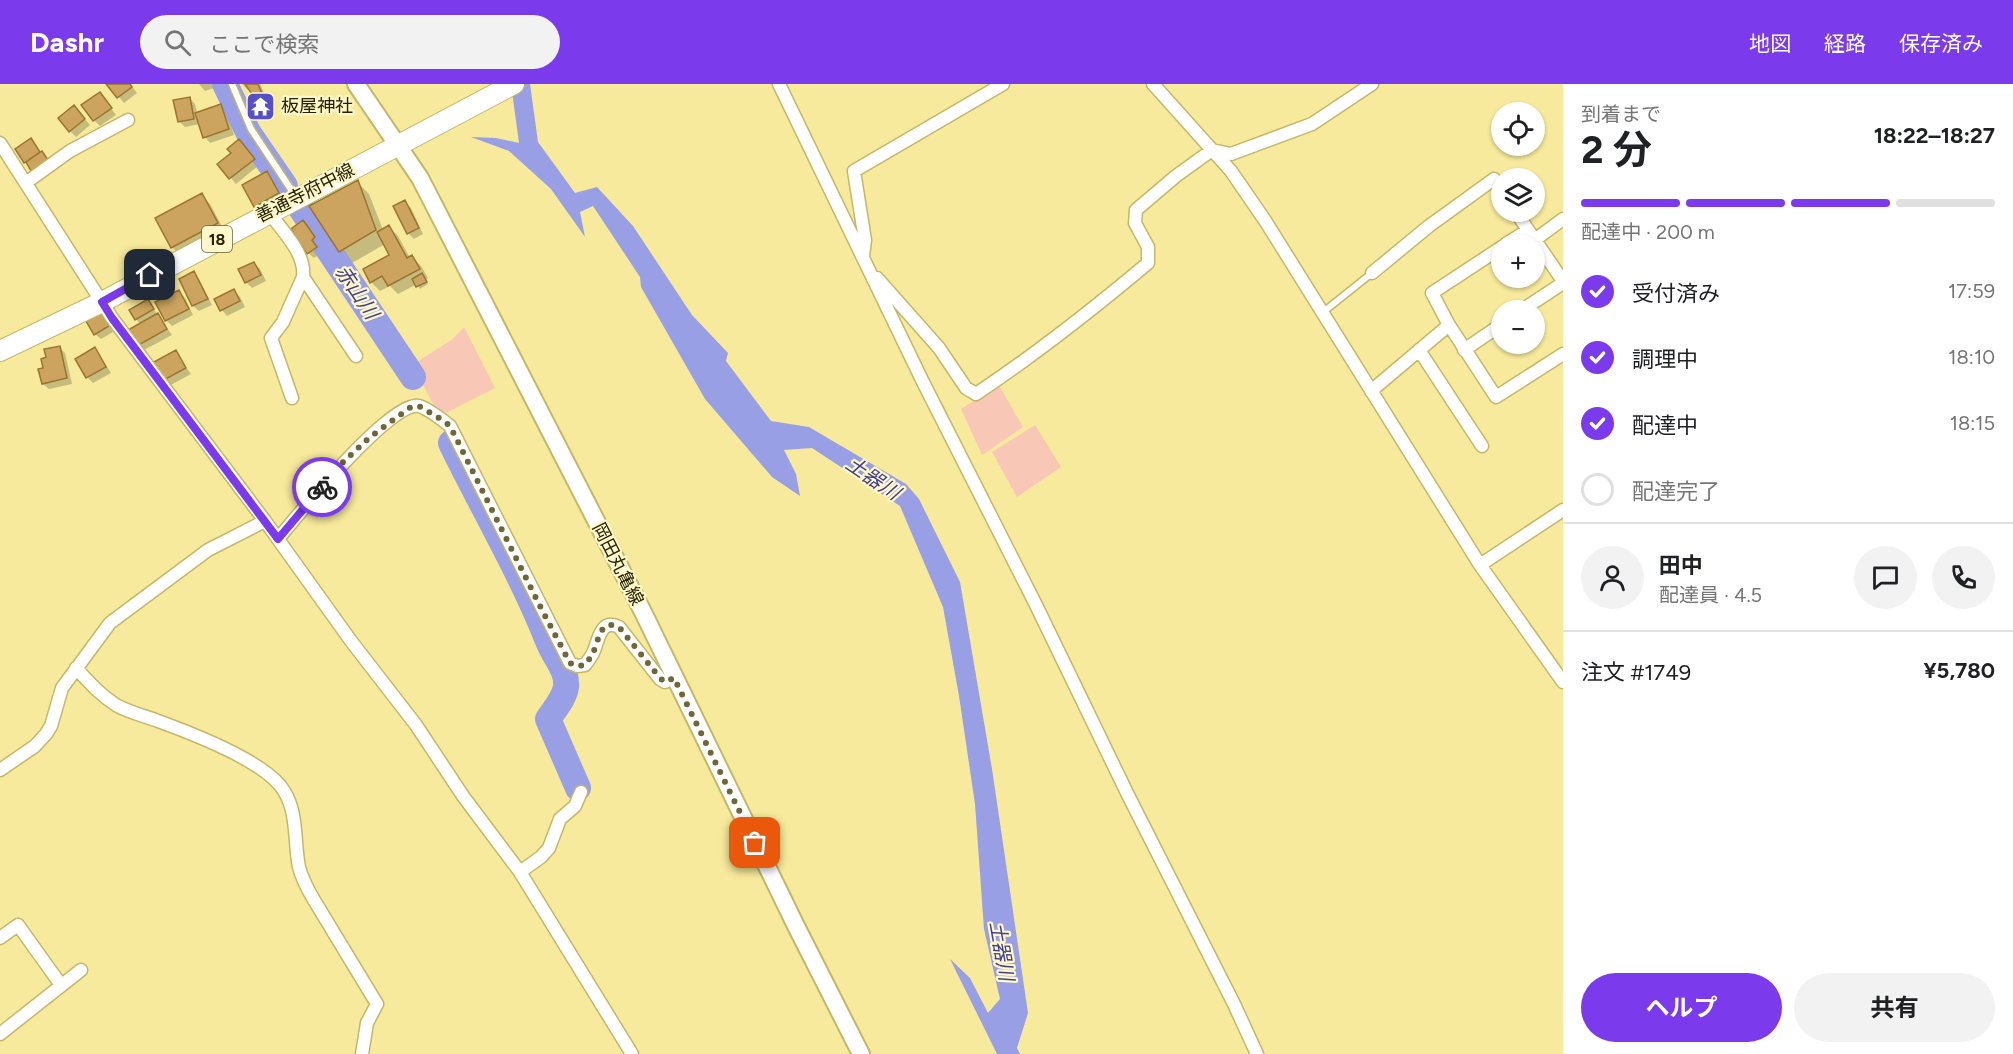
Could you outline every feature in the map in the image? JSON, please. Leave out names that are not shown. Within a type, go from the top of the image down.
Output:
[{"type":"main road","name":"岡田丸亀線","points":[[356,84],[420,178],[644,614],[861,1054]]},
{"type":"main road","name":"善通寺府中線","points":[[0,351],[102,302],[514,84]]},
{"type":"street","points":[[779,84],[1257,1054]]},
{"type":"street","points":[[1003,84],[854,171],[865,240],[865,262],[939,348],[966,388],[976,394],[1081,319],[1148,264],[1148,247],[1135,223],[1136,210],[1176,176],[1212,150],[1231,154],[1312,124],[1372,84]]},
{"type":"street","points":[[1153,84],[1231,171],[1266,222],[1480,565],[1563,682]]},
{"type":"street","points":[[27,182],[70,151],[129,120]]},
{"type":"street","points":[[0,142],[112,318],[265,521],[351,641],[416,725],[463,796],[520,872],[632,1054]]},
{"type":"street","points":[[1371,273],[1429,226],[1491,181]]},
{"type":"street","points":[[269,212],[301,258],[304,269],[303,277],[284,322],[271,338],[292,398]]},
{"type":"street","points":[[1523,222],[1532,234],[1563,219]]},
{"type":"street","points":[[1491,254],[1432,293],[1464,350],[1496,397],[1563,354]]},
{"type":"street","points":[[1537,300],[1563,282],[1545,254]]},
{"type":"street","points":[[303,277],[356,356]]},
{"type":"street","points":[[1371,392],[1449,325]]},
{"type":"street","points":[[1464,350],[1491,332]]},
{"type":"street","points":[[1419,350],[1482,446]]},
{"type":"street","points":[[278,539],[340,465],[400,413],[411,407],[419,406],[450,426],[570,663],[577,666],[585,665],[592,655],[601,631],[606,625],[612,624],[619,627],[660,678],[665,682],[674,678]]},
{"type":"street","points":[[1480,565],[1563,510]]},
{"type":"street","points":[[0,770],[35,746],[51,726],[62,688],[110,623],[208,550],[265,521]]},
{"type":"street","points":[[76,668],[101,694],[118,706],[182,730],[255,765],[274,779],[284,791],[293,814],[299,868],[305,883],[377,1004],[367,1023],[362,1054]]},
{"type":"street","points":[[520,872],[541,857],[549,848],[560,819],[575,806],[581,792]]},
{"type":"street","points":[[0,938],[18,925],[61,985]]},
{"type":"street","points":[[0,1034],[81,970]]},
{"type":"lane","points":[[232,84],[251,129],[296,198]]},
{"type":"lane","points":[[1322,313],[1371,273]]},
{"type":"shaded area","points":[[464,327],[495,388],[440,416],[412,365],[453,339]]},
{"type":"shaded area","points":[[999,385],[1023,427],[982,455],[961,409]]},
{"type":"shaded area","points":[[1035,425],[1061,467],[1017,497],[992,452]]},
{"type":"water","name":"土器川","points":[[511,84],[530,84],[538,142],[575,193],[597,187],[633,226],[692,315],[728,353],[726,361],[771,421],[809,427],[906,484],[919,499],[960,582],[992,769],[1028,1013],[1017,1048],[1020,1054],[997,1054],[950,959],[970,978],[988,1013],[1000,999],[984,929],[975,804],[959,696],[943,607],[900,506],[812,448],[784,450],[796,474],[800,496],[772,477],[705,399],[641,287],[640,277],[593,206],[580,212],[585,237],[551,189],[509,151],[471,137],[496,138],[519,143]]},
{"type":"building","points":[[106,84],[130,84],[132,87],[117,98]]},
{"type":"building","points":[[245,84],[258,84],[263,96],[256,100]]},
{"type":"building","points":[[100,92],[112,108],[93,121],[81,105]]},
{"type":"building","points":[[190,97],[194,119],[178,122],[173,100]]},
{"type":"building","points":[[221,104],[229,129],[203,138],[195,113]]},
{"type":"building","points":[[74,105],[85,119],[69,132],[58,118]]},
{"type":"building","points":[[31,138],[40,152],[24,163],[15,149]]},
{"type":"building","points":[[239,139],[255,159],[229,179],[217,164],[231,153],[227,149]]},
{"type":"building","points":[[42,151],[48,160],[31,171],[26,162]]},
{"type":"building","points":[[267,171],[279,193],[254,207],[242,185]]},
{"type":"building","points":[[358,180],[376,230],[339,252],[309,206]]},
{"type":"building","points":[[202,193],[218,223],[171,248],[155,218]]},
{"type":"building","points":[[405,200],[419,228],[407,234],[393,206]]},
{"type":"building","points":[[303,220],[315,237],[312,240],[317,247],[307,254],[291,229]]},
{"type":"building","points":[[389,225],[407,258],[412,255],[420,269],[388,286],[382,276],[370,283],[363,269],[389,255],[377,232]]},
{"type":"building","points":[[254,262],[261,275],[245,283],[238,269]]},
{"type":"building","points":[[194,271],[208,299],[192,306],[179,279]]},
{"type":"building","points":[[422,273],[427,282],[416,287],[412,279]]},
{"type":"building","points":[[234,289],[240,301],[220,311],[214,299]]},
{"type":"building","points":[[179,290],[189,309],[165,321],[155,302]]},
{"type":"building","points":[[148,299],[154,309],[135,320],[129,310]]},
{"type":"building","points":[[101,312],[109,326],[94,335],[86,321]]},
{"type":"building","points":[[158,313],[167,329],[137,346],[128,330]]},
{"type":"building","points":[[60,346],[67,378],[42,384],[38,369],[43,368],[41,359],[46,357],[44,349]]},
{"type":"building","points":[[95,347],[106,367],[86,378],[75,359]]},
{"type":"building","points":[[176,350],[186,368],[162,381],[152,363]]},
{"type":"waterway","name":"赤山川","points":[[225,84],[248,132],[285,186]]},
{"type":"waterway","name":"赤山川","points":[[300,207],[413,377]]},
{"type":"waterway","name":"赤山川","points":[[451,443],[514,566],[565,675],[565,691],[548,719],[578,788]]},
{"type":"way so far","points":[[322,487],[340,465],[370,437],[411,407],[419,406],[444,421],[450,426],[570,663],[577,666],[585,665],[592,655],[601,631],[606,625],[612,624],[619,627],[660,678],[665,682],[674,678],[755,843]]},
{"type":"place","name":"板屋神社","points":[[260,106]]},
{"type":"route","points":[[150,275],[102,302],[278,539],[322,487]]}]
